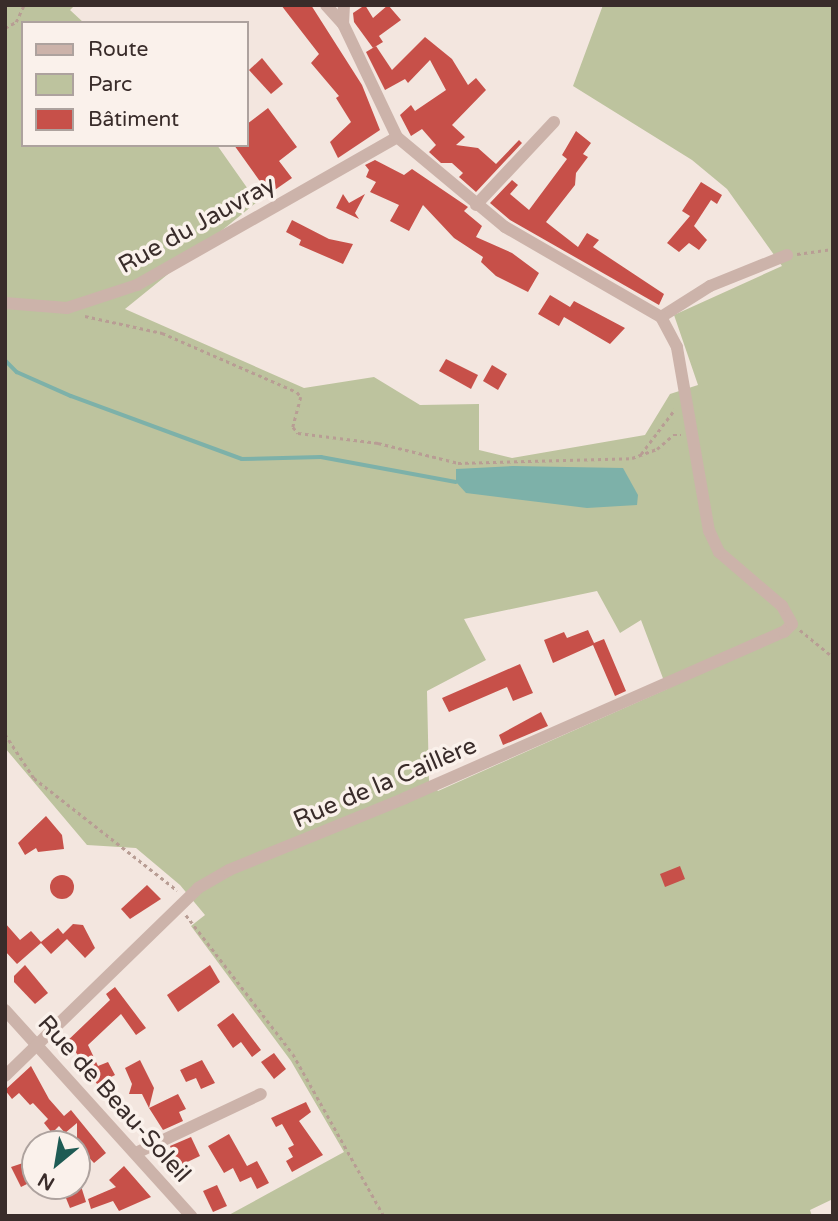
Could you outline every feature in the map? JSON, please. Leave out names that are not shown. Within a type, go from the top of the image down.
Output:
[{"type":"street","points":[[326,5],[343,24],[397,137],[505,227],[662,317],[677,347],[709,531],[719,552],[782,606],[792,624]]},
{"type":"street","points":[[343,24],[345,5]]},
{"type":"street","points":[[476,205],[554,122]]},
{"type":"street","name":"Rue du Jauvray","points":[[5,303],[67,308],[137,285],[397,137]]},
{"type":"street","points":[[662,317],[677,303],[710,286],[787,255]]},
{"type":"street","name":"Rue de la Caillère","points":[[5,1076],[198,888],[229,870],[405,798],[784,632],[792,624]]},
{"type":"street","name":"Rue de Beau-Soleil","points":[[5,1010],[191,1216]]},
{"type":"street","points":[[136,1153],[261,1094]]},
{"type":"path","points":[[5,28],[16,22],[24,5]]},
{"type":"path","points":[[787,255],[833,249]]},
{"type":"path","points":[[73,314],[162,333],[297,392],[301,397],[293,427],[298,433],[378,443],[458,463],[632,458],[657,449],[673,435]]},
{"type":"path","points":[[641,454],[677,401]]},
{"type":"path","points":[[792,624],[833,657]]},
{"type":"path","points":[[5,734],[34,778],[76,816],[176,888],[180,907],[293,1054],[384,1216]]},
{"type":"green space","points":[[5,5],[75,5],[70,10],[82,21],[21,21],[21,147],[218,147],[257,202],[125,309],[304,388],[374,377],[420,405],[479,404],[479,450],[512,458],[645,435],[670,394],[698,385],[674,315],[782,266],[727,189],[692,160],[573,86],[603,5],[833,5],[833,1199],[810,1210],[812,1216],[227,1216],[344,1152],[291,1061],[191,926],[205,915],[180,885],[136,848],[87,845],[5,748]],"holes":[[[597,591],[620,633],[641,620],[667,689],[438,791],[429,781],[427,691],[486,660],[464,619]]]},
{"type":"water","points":[[513,466],[623,468],[638,495],[637,505],[587,508],[466,493],[456,482],[456,469]]},
{"type":"building","points":[[281,5],[311,5],[362,85],[380,130],[338,158],[330,142],[351,122],[336,98],[339,96],[311,63],[319,54]]},
{"type":"building","points":[[365,5],[373,18],[388,5],[401,20],[379,36],[383,42],[373,48],[354,22],[353,13]]},
{"type":"building","points":[[425,37],[452,59],[468,85],[476,78],[486,90],[452,125],[465,137],[456,145],[478,148],[496,164],[519,140],[522,143],[476,192],[459,177],[463,173],[452,163],[441,163],[429,152],[436,145],[422,129],[411,136],[400,115],[411,105],[415,111],[446,90],[430,60],[408,83],[405,79],[385,90],[366,52],[376,46],[392,70]]},
{"type":"building","points":[[262,58],[283,84],[271,94],[249,70]]},
{"type":"building","points":[[268,108],[297,147],[279,161],[292,178],[269,194],[235,147],[248,147],[248,123]]},
{"type":"building","points":[[576,131],[591,143],[583,154],[588,157],[576,173],[575,185],[546,222],[578,247],[587,233],[599,240],[593,247],[664,294],[659,305],[510,220],[490,203],[512,180],[518,185],[510,194],[529,210],[567,159],[562,155]]},
{"type":"building","points":[[375,160],[404,175],[412,169],[468,207],[464,211],[482,226],[476,237],[512,253],[539,273],[528,292],[496,276],[481,262],[483,257],[454,238],[423,205],[409,231],[390,221],[399,205],[370,192],[376,182],[366,177],[369,170],[365,165]]},
{"type":"building","points":[[701,182],[722,195],[717,204],[711,200],[694,226],[707,240],[699,250],[689,243],[679,252],[667,243],[690,216],[682,211]]},
{"type":"building","points":[[343,194],[349,203],[365,194],[355,213],[359,219],[336,208]]},
{"type":"building","points":[[292,220],[329,239],[353,244],[343,264],[299,245],[301,240],[286,232]]},
{"type":"building","points":[[550,295],[570,307],[574,301],[625,328],[610,344],[564,317],[559,326],[538,314]]},
{"type":"building","points":[[446,359],[478,375],[471,389],[439,371]]},
{"type":"building","points":[[492,365],[507,374],[498,390],[483,381]]},
{"type":"building","points":[[588,630],[594,643],[604,639],[626,691],[615,696],[593,645],[553,663],[544,640],[564,632],[567,638]]},
{"type":"building","points":[[520,664],[533,693],[513,701],[507,687],[449,712],[442,698]]},
{"type":"building","points":[[541,712],[548,726],[503,745],[499,735]]},
{"type":"building","points":[[46,816],[62,835],[64,849],[38,852],[36,848],[25,855],[18,843]]},
{"type":"building","points":[[680,866],[685,879],[665,887],[660,874]]},
{"type":"building","points":[[62,875],[71,878],[74,887],[71,896],[62,899],[53,896],[50,887],[53,878]]},
{"type":"building","points":[[147,885],[161,899],[130,919],[121,909]]},
{"type":"building","points":[[5,923],[20,940],[31,931],[41,942],[58,928],[63,934],[73,924],[83,925],[95,948],[85,958],[67,939],[51,954],[41,943],[17,964],[5,951]]},
{"type":"building","points":[[25,965],[48,993],[35,1004],[14,982],[14,976]]},
{"type":"building","points":[[210,965],[220,982],[178,1012],[167,995]]},
{"type":"building","points":[[115,987],[146,1028],[136,1035],[121,1014],[88,1045],[98,1066],[108,1062],[115,1075],[97,1084],[75,1051],[71,1055],[63,1045],[110,1000],[106,994]]},
{"type":"building","points":[[233,1013],[261,1050],[252,1057],[241,1042],[233,1048],[217,1025]]},
{"type":"building","points":[[274,1053],[286,1069],[274,1079],[261,1062]]},
{"type":"building","points":[[140,1060],[154,1088],[149,1108],[142,1094],[129,1094],[132,1084],[125,1068]]},
{"type":"building","points":[[202,1060],[215,1083],[201,1089],[196,1078],[186,1082],[180,1070]]},
{"type":"building","points":[[31,1066],[49,1099],[64,1116],[71,1110],[87,1130],[77,1130],[77,1123],[69,1130],[62,1130],[59,1126],[55,1130],[50,1130],[44,1123],[48,1119],[33,1103],[30,1105],[19,1093],[12,1099],[5,1090]]},
{"type":"building","points":[[178,1094],[186,1109],[179,1112],[183,1121],[163,1130],[149,1108]]},
{"type":"building","points":[[306,1102],[311,1112],[299,1121],[323,1155],[292,1172],[286,1161],[293,1157],[288,1148],[294,1145],[282,1124],[276,1127],[271,1118]]},
{"type":"building","points":[[229,1134],[247,1166],[257,1161],[269,1183],[257,1189],[251,1177],[240,1182],[233,1168],[224,1173],[208,1146]]},
{"type":"building","points":[[91,1135],[106,1153],[94,1163],[91,1160]]},
{"type":"building","points":[[191,1137],[200,1156],[179,1166],[170,1146]]},
{"type":"building","points":[[21,1164],[21,1187],[11,1167]]},
{"type":"building","points":[[124,1166],[151,1197],[119,1211],[113,1201],[91,1209],[88,1200],[116,1187],[109,1180]]},
{"type":"building","points":[[217,1185],[227,1206],[213,1212],[203,1191]]},
{"type":"building","points":[[67,1200],[85,1200],[86,1202],[70,1208]]},
{"type":"waterway","points":[[5,360],[17,372],[71,396],[242,459],[321,457],[456,482]]}]
